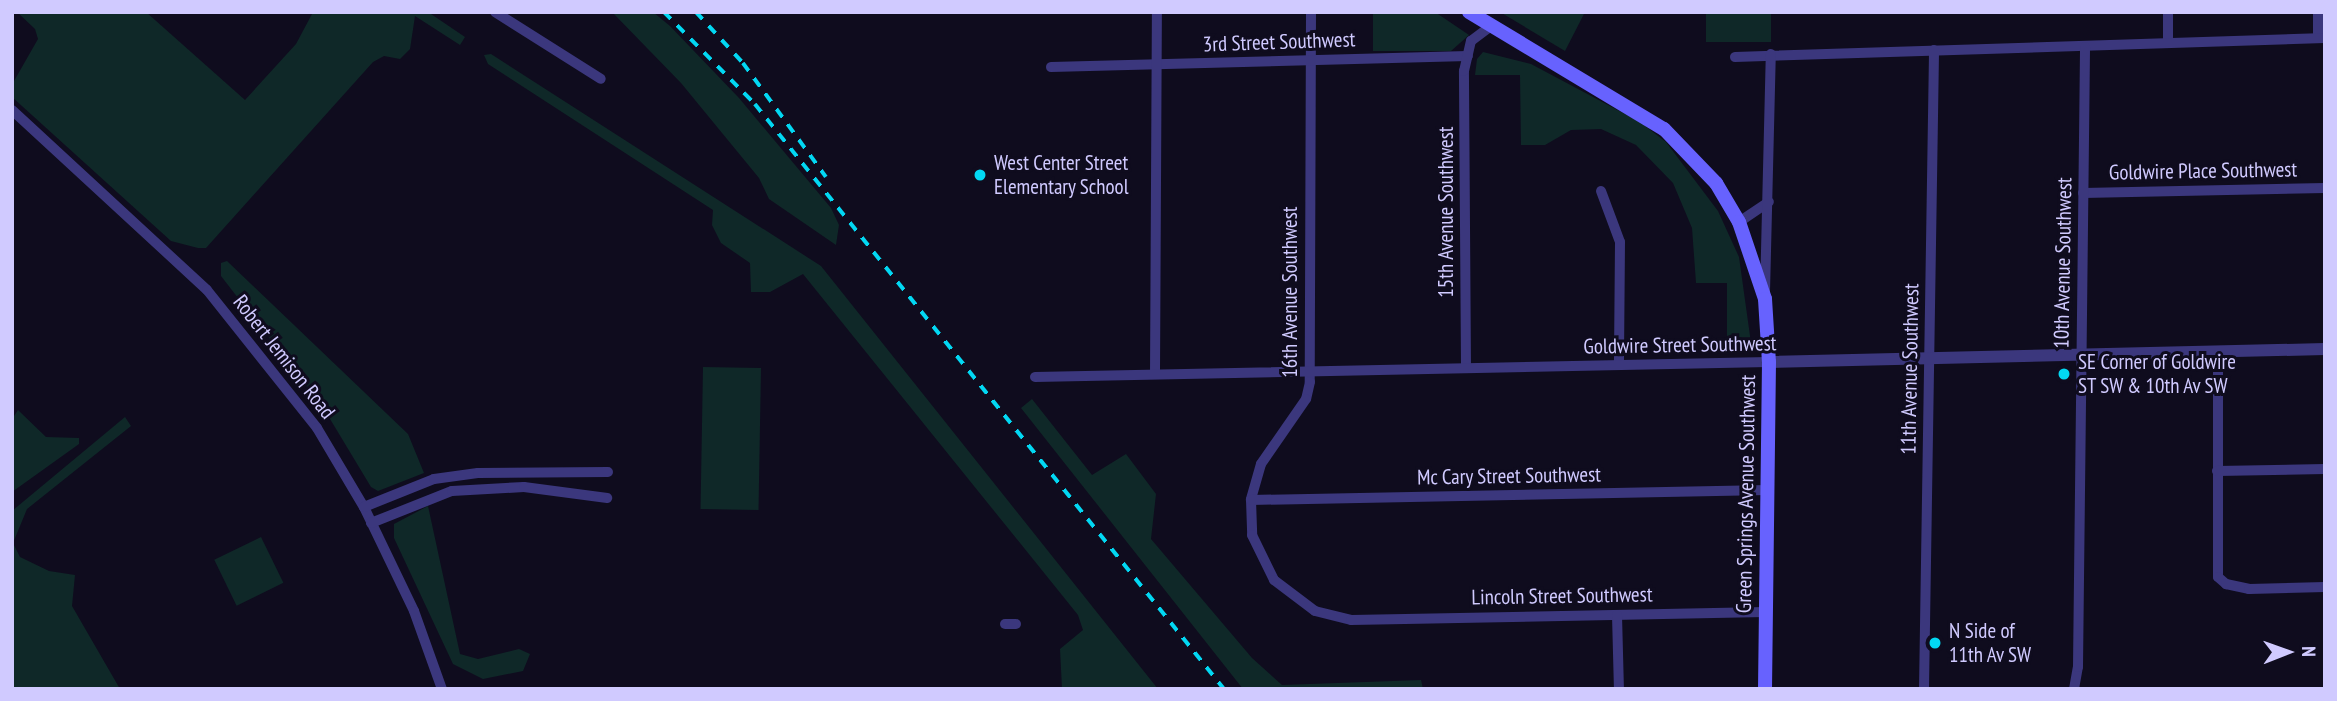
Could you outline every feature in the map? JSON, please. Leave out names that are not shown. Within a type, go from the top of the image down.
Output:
[{"type":"main road","name":"Green Springs Avenue Southwest","points":[[1469,12],[1664,128],[1716,183],[1739,222],[1765,299],[1769,362],[1765,689]]},
{"type":"street","points":[[495,12],[601,79]]},
{"type":"street","points":[[1155,374],[1157,12]]},
{"type":"street","name":"16th Avenue Southwest","points":[[1311,12],[1309,371],[1306,399],[1261,464],[1251,500],[1252,535],[1274,580],[1315,611],[1359,620]]},
{"type":"street","points":[[2168,12],[2168,41]]},
{"type":"street","points":[[1735,57],[2321,38],[2318,12]]},
{"type":"street","points":[[1468,56],[1472,41],[1491,26]]},
{"type":"street","name":"10th Avenue Southwest","points":[[2074,689],[2078,667],[2085,47]]},
{"type":"street","name":"11th Avenue Southwest","points":[[1924,689],[1934,50]]},
{"type":"street","name":"Green Springs Avenue Southwest","points":[[1765,299],[1771,54]]},
{"type":"street","name":"3rd Street Southwest","points":[[1051,67],[1468,56]]},
{"type":"street","name":"15th Avenue Southwest","points":[[1466,368],[1464,85],[1468,56]]},
{"type":"street","name":"Robert Jemison Road","points":[[12,110],[207,290],[317,428],[372,523],[414,611],[442,689]]},
{"type":"street","name":"Goldwire Place Southwest","points":[[2082,192],[2325,188]]},
{"type":"street","points":[[1601,191],[1620,242],[1619,365]]},
{"type":"street","points":[[1739,222],[1769,202]]},
{"type":"street","name":"Goldwire Street Southwest","points":[[1035,377],[2325,349]]},
{"type":"street","points":[[2218,351],[2216,567],[2226,584],[2249,589],[2325,587]]},
{"type":"street","points":[[2217,471],[2325,469]]},
{"type":"street","points":[[364,507],[434,479],[478,473],[608,472]]},
{"type":"street","points":[[372,523],[453,491],[524,486],[607,498]]},
{"type":"street","name":"Mc Cary Street Southwest","points":[[1251,500],[1768,490]]},
{"type":"street","name":"Lincoln Street Southwest","points":[[1359,620],[1765,612]]},
{"type":"street","points":[[1617,615],[1619,689]]},
{"type":"green space","points":[[17,12],[146,12],[245,100],[296,44],[312,14],[428,12],[465,37],[460,45],[415,16],[410,49],[400,59],[384,56],[373,62],[206,248],[198,248],[171,241],[12,97],[14,81],[38,39],[35,29]]},
{"type":"green space","points":[[612,12],[653,12],[670,26],[739,98],[831,208],[839,225],[836,245],[769,199],[759,178],[681,83]]},
{"type":"green space","points":[[1373,12],[1435,12],[1469,35],[1451,51],[1373,51]]},
{"type":"green space","points":[[1500,12],[1585,12],[1565,51]]},
{"type":"green space","points":[[1706,12],[1771,12],[1771,42],[1706,42]]},
{"type":"green space","points":[[1483,52],[1531,64],[1640,122],[1666,142],[1718,211],[1739,257],[1751,343],[1747,350],[1727,352],[1727,283],[1696,283],[1692,228],[1673,183],[1636,145],[1601,129],[1571,130],[1545,145],[1521,145],[1520,75],[1475,75],[1477,59]]},
{"type":"green space","points":[[491,54],[821,266],[1158,689],[1062,689],[1060,649],[1083,630],[1078,615],[803,274],[770,292],[751,292],[750,263],[721,243],[712,225],[713,210],[488,64],[484,55]]},
{"type":"green space","points":[[227,261],[408,434],[424,473],[378,491],[371,487],[324,409],[221,276],[221,263]]},
{"type":"green space","points":[[703,367],[761,368],[759,510],[701,509]]},
{"type":"green space","points":[[1032,399],[1092,475],[1126,454],[1156,494],[1151,539],[1252,658],[1282,685],[1421,680],[1423,689],[1243,689],[1021,408]]},
{"type":"green space","points":[[18,410],[46,437],[79,438],[79,444],[12,492],[12,419]]},
{"type":"green space","points":[[125,417],[131,426],[27,509],[13,543],[20,557],[49,571],[75,575],[72,606],[120,689],[12,689],[12,511]]},
{"type":"green space","points":[[428,506],[460,654],[478,659],[519,649],[530,654],[523,671],[483,679],[453,664],[394,538],[394,524]]},
{"type":"green space","points":[[261,537],[283,583],[237,606],[214,560]]},
{"type":"railway","points":[[664,12],[755,104],[1224,689]]},
{"type":"railway","points":[[696,12],[743,63],[826,177]]},
{"type":"place","name":"West Center Street Elementary School","points":[[980,175]]},
{"type":"place","name":"SE Corner of Goldwire ST SW & 10th Av SW","points":[[2064,374]]},
{"type":"place","name":"N Side of 11th Av SW","points":[[1935,643]]}]
